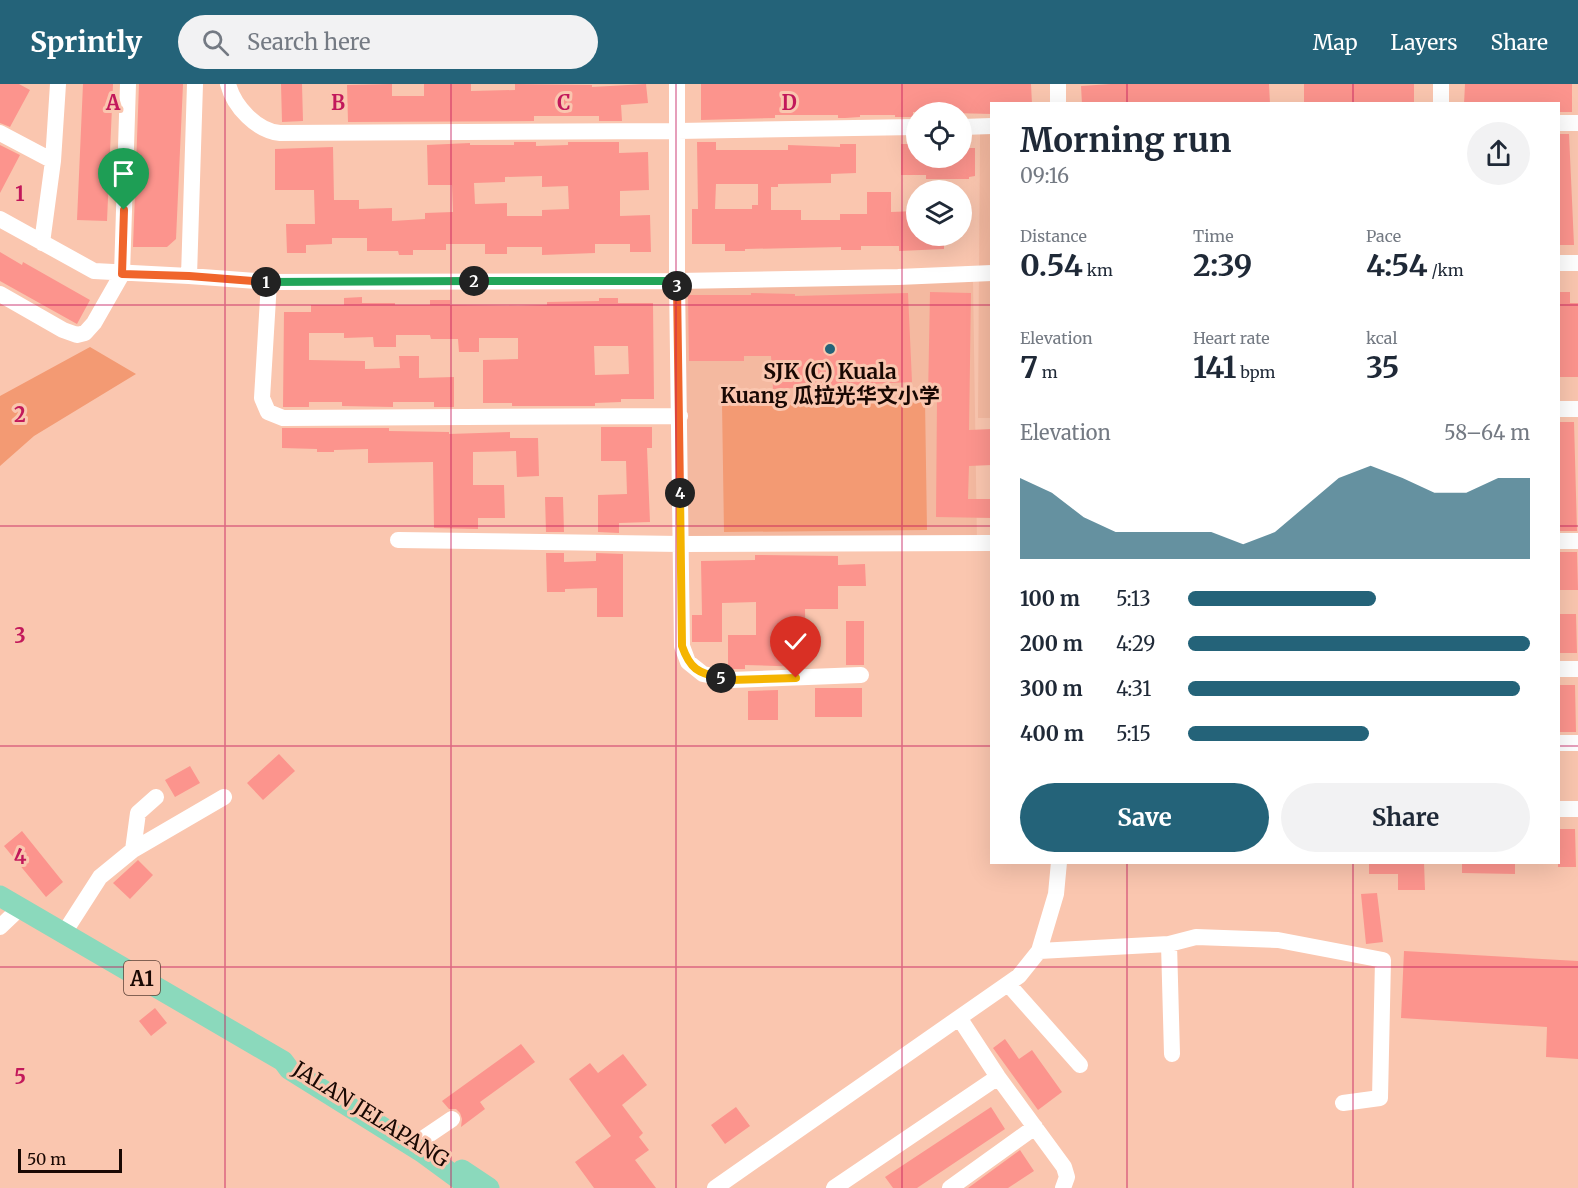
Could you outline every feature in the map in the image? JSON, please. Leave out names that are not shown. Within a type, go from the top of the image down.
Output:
[{"type":"main road","name":"JALAN JELAPANG","points":[[0,896],[283,1061],[289,1068],[422,1152],[449,1181],[471,1188]]},
{"type":"main road","name":"JALAN JELAPANG","points":[[283,1061],[292,1061],[489,1188]]},
{"type":"street","points":[[42,243],[53,161],[58,84]]},
{"type":"street","points":[[0,294],[76,335],[85,333],[94,323],[122,274],[128,84]]},
{"type":"street","points":[[189,276],[195,84]]},
{"type":"street","points":[[228,84],[245,114],[272,132],[678,131],[906,127]]},
{"type":"street","points":[[677,84],[682,646],[688,662],[703,674],[731,680],[861,675]]},
{"type":"street","points":[[1058,84],[1058,102]]},
{"type":"street","points":[[1441,84],[1441,102]]},
{"type":"street","points":[[1560,123],[1578,123]]},
{"type":"street","points":[[972,127],[990,126]]},
{"type":"street","points":[[0,133],[53,161]]},
{"type":"street","points":[[0,219],[94,271],[122,274],[269,282],[677,281],[898,278],[990,273]]},
{"type":"street","points":[[1560,263],[1578,263]]},
{"type":"street","points":[[269,282],[262,398],[268,412],[283,418],[680,416]]},
{"type":"street","points":[[1560,409],[1578,409]]},
{"type":"street","points":[[398,540],[680,544],[990,543]]},
{"type":"street","points":[[1560,541],[1578,541]]},
{"type":"street","points":[[1560,669],[1578,669]]},
{"type":"street","points":[[1560,743],[1578,743]]},
{"type":"street","points":[[133,850],[138,813],[156,797]]},
{"type":"street","points":[[64,933],[100,877],[133,850],[224,797]]},
{"type":"street","points":[[1560,809],[1578,809]]},
{"type":"street","points":[[715,1188],[1019,976],[1039,951],[1056,894],[1059,864]]},
{"type":"street","points":[[0,927],[20,908]]},
{"type":"street","points":[[1039,951],[1169,944],[1196,937],[1278,940],[1383,960],[1380,1098],[1343,1102]]},
{"type":"street","points":[[1169,944],[1172,1054]]},
{"type":"street","points":[[1008,984],[1080,1065]]},
{"type":"street","points":[[960,1019],[998,1077],[1064,1167],[1067,1177],[1063,1188]]},
{"type":"street","points":[[835,1188],[998,1077]]},
{"type":"street","points":[[418,1142],[452,1119]]},
{"type":"street","points":[[951,1188],[1035,1127]]},
{"type":"shaded area","points":[[980,131],[990,131],[990,418],[978,418]]},
{"type":"shaded area","name":"SJK (C) Kuala Kuang 瓜拉光华文小学","points":[[973,281],[977,542],[687,539],[684,283]]},
{"type":"shaded area","points":[[90,347],[136,374],[34,436],[0,466],[0,396]]},
{"type":"shaded area","points":[[925,400],[927,530],[724,532],[722,403]]},
{"type":"building","points":[[0,84],[19,84],[30,90],[10,127],[0,123]]},
{"type":"building","points":[[83,84],[113,84],[107,221],[77,220]]},
{"type":"building","points":[[139,84],[183,84],[176,239],[167,247],[133,247]]},
{"type":"building","points":[[281,84],[302,84],[303,121],[282,122]]},
{"type":"building","points":[[392,84],[392,96],[424,96],[424,84],[471,84],[471,91],[515,90],[515,84],[592,85],[592,87],[646,84],[648,103],[621,105],[622,121],[599,121],[599,116],[534,116],[534,121],[348,122],[347,85]]},
{"type":"building","points":[[701,84],[1031,84],[1032,102],[990,102],[990,114],[972,113],[972,102],[906,102],[906,117],[860,115],[860,117],[838,118],[838,115],[775,115],[775,118],[701,120]]},
{"type":"building","points":[[1269,84],[1270,102],[1082,102],[1081,86]]},
{"type":"building","points":[[1304,84],[1414,84],[1414,102],[1304,102]]},
{"type":"building","points":[[1465,84],[1572,84],[1572,112],[1560,112],[1560,102],[1464,102]]},
{"type":"building","points":[[1560,134],[1569,134],[1574,245],[1560,245]]},
{"type":"building","points":[[514,142],[536,142],[536,146],[568,145],[568,142],[619,142],[619,153],[648,152],[649,190],[620,191],[620,216],[650,215],[651,252],[630,252],[630,244],[595,244],[595,253],[542,255],[542,247],[507,247],[507,254],[485,254],[485,244],[446,244],[446,250],[413,250],[413,255],[399,255],[398,251],[367,251],[367,238],[332,238],[332,244],[306,245],[306,253],[287,253],[286,224],[315,224],[314,190],[275,190],[275,149],[333,147],[334,200],[359,200],[359,209],[392,208],[392,221],[425,219],[425,213],[453,212],[452,185],[428,185],[427,145],[470,143],[470,145],[514,145]],"holes":[[[542,176],[542,187],[568,186],[569,209],[542,210],[542,216],[507,216],[507,203],[475,204],[474,183],[505,182],[505,177]]]},
{"type":"building","points":[[697,142],[716,142],[716,150],[788,150],[788,145],[840,147],[840,144],[856,144],[856,173],[831,174],[831,183],[778,184],[778,187],[771,187],[771,210],[801,210],[801,220],[840,220],[840,214],[867,214],[867,192],[891,192],[891,212],[906,211],[906,246],[944,246],[944,249],[899,251],[899,246],[861,246],[861,250],[841,250],[841,247],[725,251],[725,244],[692,244],[692,209],[698,209]],"holes":[[[716,184],[758,184],[758,205],[752,205],[752,209],[715,209]]]},
{"type":"building","points":[[901,144],[906,144],[906,168],[972,168],[972,148],[975,148],[975,176],[969,179],[926,179],[926,175],[901,175]]},
{"type":"building","points":[[0,145],[20,155],[0,193]]},
{"type":"building","points":[[0,252],[22,265],[23,262],[90,300],[77,324],[0,281]]},
{"type":"building","points":[[930,292],[971,293],[969,430],[990,429],[990,465],[969,466],[968,499],[990,499],[990,518],[936,517],[937,398],[928,398]]},
{"type":"building","points":[[1560,292],[1570,292],[1570,303],[1578,303],[1578,377],[1560,377]]},
{"type":"building","points":[[751,293],[795,294],[795,296],[908,293],[912,382],[773,389],[771,356],[744,356],[744,361],[689,361],[688,295],[751,295]]},
{"type":"building","points":[[362,297],[362,303],[395,303],[395,305],[430,305],[430,300],[450,300],[450,305],[518,306],[547,305],[547,302],[599,301],[599,298],[618,298],[618,303],[653,303],[654,399],[621,399],[621,402],[595,403],[595,406],[512,406],[512,403],[483,403],[483,360],[518,359],[518,338],[479,338],[479,352],[459,352],[458,339],[431,339],[430,335],[396,335],[396,347],[374,347],[373,337],[344,338],[344,333],[309,333],[309,360],[365,361],[365,369],[400,368],[399,356],[419,356],[419,378],[454,377],[454,407],[434,407],[434,402],[393,402],[393,407],[342,406],[342,402],[309,402],[309,407],[283,407],[284,312],[311,312],[311,305],[344,305],[344,298]],"holes":[[[594,346],[628,346],[629,374],[595,375]]]},
{"type":"building","points":[[1560,422],[1574,422],[1577,531],[1560,531]]},
{"type":"building","points":[[601,427],[652,427],[652,448],[647,448],[650,522],[619,523],[619,533],[598,532],[598,495],[627,494],[626,461],[601,461]]},
{"type":"building","points":[[282,428],[389,428],[389,431],[449,432],[449,434],[510,432],[510,438],[538,438],[539,476],[517,477],[516,451],[473,452],[473,485],[504,485],[505,518],[478,518],[478,529],[434,528],[433,462],[368,463],[368,449],[317,452],[317,449],[282,448]]},
{"type":"building","points":[[545,497],[563,497],[564,532],[546,532]]},
{"type":"building","points":[[1560,552],[1577,552],[1578,590],[1560,590]]},
{"type":"building","points":[[546,553],[564,553],[564,562],[596,561],[596,553],[623,554],[623,617],[597,617],[597,588],[547,592]]},
{"type":"building","points":[[755,555],[838,556],[838,565],[865,564],[866,586],[838,586],[838,609],[805,609],[806,667],[745,665],[745,669],[728,669],[728,635],[756,635],[756,602],[722,603],[722,642],[692,642],[692,615],[702,615],[701,561],[755,560]]},
{"type":"building","points":[[1560,614],[1576,614],[1577,653],[1560,653]]},
{"type":"building","points":[[846,621],[864,621],[864,665],[846,665]]},
{"type":"building","points":[[1560,685],[1575,685],[1576,732],[1560,732]]},
{"type":"building","points":[[815,688],[862,688],[862,717],[815,717]]},
{"type":"building","points":[[778,690],[778,720],[748,720],[748,691]]},
{"type":"building","points":[[279,754],[295,771],[263,800],[247,783]]},
{"type":"building","points":[[190,766],[200,783],[175,797],[165,780]]},
{"type":"building","points":[[1560,829],[1575,829],[1576,867],[1558,867],[1560,864]]},
{"type":"building","points":[[22,831],[63,882],[46,897],[4,846]]},
{"type":"building","points":[[138,860],[153,875],[130,899],[113,883]]},
{"type":"building","points":[[1369,864],[1424,864],[1425,890],[1398,890],[1398,874],[1369,874]]},
{"type":"building","points":[[1462,864],[1515,864],[1515,874],[1462,873]]},
{"type":"building","points":[[1377,893],[1383,942],[1366,944],[1361,894]]},
{"type":"building","points":[[1404,951],[1578,961],[1578,1059],[1546,1057],[1547,1027],[1401,1018]]},
{"type":"building","points":[[155,1008],[167,1023],[151,1036],[139,1021]]},
{"type":"building","points":[[1005,1039],[1019,1059],[1032,1050],[1062,1092],[1038,1110],[993,1048]]},
{"type":"building","points":[[521,1044],[535,1062],[480,1102],[485,1109],[461,1127],[460,1113],[456,1109],[449,1109],[442,1101]]},
{"type":"building","points":[[623,1054],[647,1085],[622,1105],[643,1133],[639,1137],[649,1150],[635,1160],[656,1188],[594,1188],[575,1162],[611,1136],[569,1079],[590,1063],[598,1073]]},
{"type":"building","points":[[736,1107],[750,1126],[725,1144],[711,1125]]},
{"type":"building","points":[[991,1107],[1005,1129],[917,1188],[893,1188],[885,1177]]},
{"type":"building","points":[[1020,1150],[1034,1171],[1008,1188],[968,1188]]},
{"type":"place","name":"SJK (C) Kuala Kuang 瓜拉光华文小学","points":[[830,349]]},
{"type":"route","points":[[124,210],[122,274],[269,282],[677,281],[682,646],[688,662],[703,674],[731,680],[796,678]]}]
